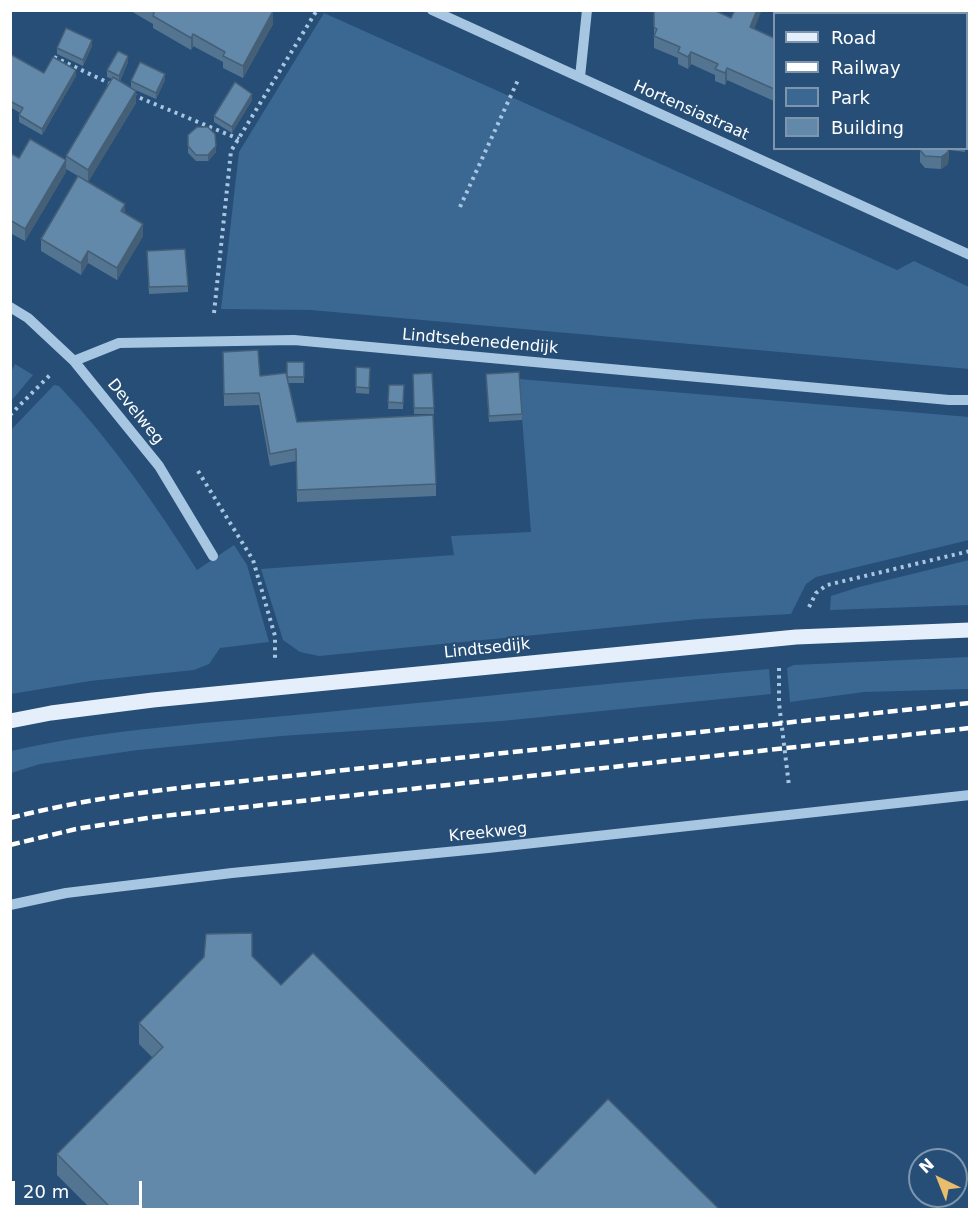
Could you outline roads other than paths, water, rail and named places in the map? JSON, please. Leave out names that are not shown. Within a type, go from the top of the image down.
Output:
[{"type":"main road","name":"Lindtsedijk","points":[[10,721],[51,713],[153,700],[796,637],[969,630]]},
{"type":"street","name":"Hortensiastraat","points":[[432,10],[969,255]]},
{"type":"street","points":[[580,77],[587,10]]},
{"type":"street","name":"Develweg","points":[[10,307],[28,318],[74,361],[159,466],[213,556]]},
{"type":"street","name":"Lindtsebenedendijk","points":[[74,361],[119,343],[294,340],[969,400]]},
{"type":"street","name":"Kreekweg","points":[[10,905],[66,893],[220,874],[488,849],[969,795]]},
{"type":"railway","points":[[10,818],[98,800],[187,787],[970,703]]},
{"type":"railway","points":[[10,845],[76,829],[154,817],[970,728]]}]
